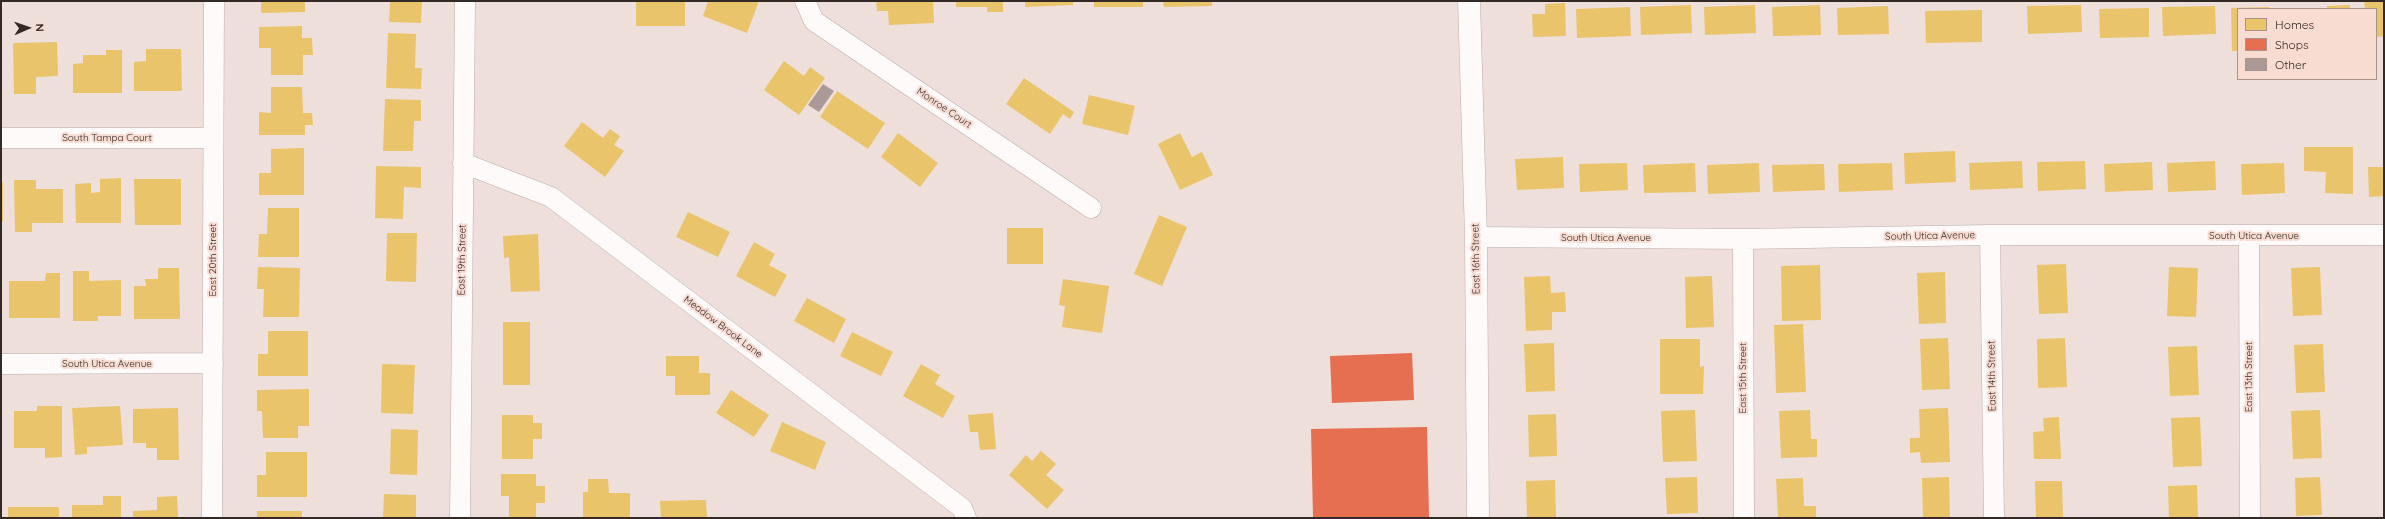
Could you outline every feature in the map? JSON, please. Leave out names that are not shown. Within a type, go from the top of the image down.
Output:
[{"type":"street","name":"East 20th Street","points":[[212,518],[214,1]]},
{"type":"street","name":"East 19th Street","points":[[460,518],[464,1]]},
{"type":"street","name":"Monroe Court","points":[[805,1],[814,21],[1091,208]]},
{"type":"street","name":"East 16th Street","points":[[1469,1],[1476,237],[1478,518]]},
{"type":"street","name":"South Tampa Court","points":[[1,138],[213,138]]},
{"type":"street","name":"Meadow Brook Lane","points":[[463,163],[551,197],[962,508],[966,518]]},
{"type":"street","name":"South Utica Avenue","points":[[1476,237],[1742,239],[1990,235],[2384,235]]},
{"type":"street","name":"East 14th Street","points":[[1990,235],[1994,518]]},
{"type":"street","name":"East 13th Street","points":[[2249,236],[2250,518]]},
{"type":"street","name":"East 15th Street","points":[[1742,239],[1744,518]]},
{"type":"street","name":"South Utica Avenue","points":[[1,364],[213,363]]},
{"type":"building: Homes","points":[[261,1],[305,1],[305,12],[261,13]]},
{"type":"building: Homes","points":[[390,1],[422,1],[421,23],[389,22]]},
{"type":"building: Homes","points":[[636,1],[685,1],[685,26],[636,26]]},
{"type":"building: Homes","points":[[708,1],[759,1],[747,33],[703,16]]},
{"type":"building: Homes","points":[[876,1],[933,1],[934,23],[889,25],[888,11],[877,11]]},
{"type":"building: Homes","points":[[956,1],[1003,1],[1003,12],[987,12],[987,7],[956,7]]},
{"type":"building: Homes","points":[[1025,1],[1073,1],[1073,5],[1025,7]]},
{"type":"building: Homes","points":[[1094,1],[1143,1],[1143,7],[1094,7]]},
{"type":"building: Homes","points":[[1163,1],[1212,1],[1212,6],[1164,7]]},
{"type":"building: Homes","points":[[2383,1],[2384,36],[2377,37],[2377,8],[2365,8],[2364,2]]},
{"type":"building: Homes","points":[[1565,3],[1566,36],[1533,37],[1532,14],[1545,14],[1545,4]]},
{"type":"building: Homes","points":[[1691,5],[1692,33],[1641,35],[1640,7]]},
{"type":"building: Homes","points":[[1755,5],[1756,33],[1705,35],[1704,7]]},
{"type":"building: Homes","points":[[1820,5],[1821,35],[1773,36],[1772,7]]},
{"type":"building: Homes","points":[[2081,5],[2082,32],[2028,34],[2027,6]]},
{"type":"building: Homes","points":[[2350,5],[2350,8],[2327,8],[2327,6]]},
{"type":"building: Homes","points":[[1888,6],[1889,34],[1838,35],[1837,8]]},
{"type":"building: Homes","points":[[2215,6],[2216,34],[2163,36],[2162,7]]},
{"type":"building: Homes","points":[[1630,7],[1631,36],[1577,38],[1576,9]]},
{"type":"building: Homes","points":[[2269,7],[2237,8],[2237,51],[2232,51],[2231,8]]},
{"type":"building: Homes","points":[[2149,8],[2149,37],[2100,38],[2099,9]]},
{"type":"building: Homes","points":[[1982,10],[1982,42],[1926,43],[1925,11]]},
{"type":"building: Homes","points":[[302,26],[302,38],[312,38],[313,55],[303,55],[303,75],[271,75],[271,48],[259,48],[259,27]]},
{"type":"building: Homes","points":[[388,33],[416,34],[415,68],[422,68],[421,89],[386,88]]},
{"type":"building: Homes","points":[[57,42],[58,76],[36,77],[36,94],[14,94],[13,43]]},
{"type":"building: Homes","points":[[146,49],[181,49],[182,91],[134,91],[134,62],[146,61]]},
{"type":"building: Homes","points":[[106,50],[122,50],[122,93],[73,93],[73,64],[83,63],[83,55],[106,55]]},
{"type":"building: Homes","points":[[784,61],[804,76],[810,67],[825,78],[799,115],[764,90]]},
{"type":"building: Homes","points":[[1024,78],[1074,112],[1070,119],[1063,114],[1050,134],[1006,104]]},
{"type":"building: Homes","points":[[271,87],[302,87],[303,113],[312,113],[313,125],[305,125],[305,135],[259,135],[259,112],[271,113]]},
{"type":"building: Homes","points":[[837,91],[885,123],[868,149],[820,117]]},
{"type":"building: Homes","points":[[1089,95],[1135,106],[1128,135],[1082,124]]},
{"type":"building: Homes","points":[[385,99],[421,100],[421,121],[414,121],[413,151],[383,151]]},
{"type":"building: Homes","points":[[582,122],[603,138],[610,129],[620,136],[614,145],[624,151],[605,177],[564,146]]},
{"type":"building: Homes","points":[[898,133],[938,163],[920,187],[881,157]]},
{"type":"building: Homes","points":[[1180,133],[1192,157],[1202,152],[1213,175],[1180,190],[1158,144]]},
{"type":"building: Homes","points":[[2304,147],[2353,147],[2353,194],[2325,193],[2326,172],[2304,171]]},
{"type":"building: Homes","points":[[304,148],[304,195],[259,195],[259,173],[271,173],[271,149]]},
{"type":"building: Homes","points":[[1955,151],[1956,182],[1905,184],[1904,153]]},
{"type":"building: Homes","points":[[1563,157],[1564,188],[1517,190],[1515,159]]},
{"type":"building: Homes","points":[[2022,161],[2023,188],[1970,190],[1969,163]]},
{"type":"building: Homes","points":[[2085,161],[2086,189],[2038,191],[2037,162]]},
{"type":"building: Homes","points":[[2215,161],[2216,190],[2168,192],[2167,163]]},
{"type":"building: Homes","points":[[2152,162],[2153,190],[2105,192],[2104,164]]},
{"type":"building: Homes","points":[[1627,163],[1628,190],[1580,192],[1579,164]]},
{"type":"building: Homes","points":[[1695,163],[1696,192],[1644,193],[1643,165]]},
{"type":"building: Homes","points":[[1759,163],[1760,192],[1708,194],[1707,165]]},
{"type":"building: Homes","points":[[1892,163],[1893,190],[1839,192],[1838,164]]},
{"type":"building: Homes","points":[[2284,163],[2285,193],[2242,195],[2241,164]]},
{"type":"building: Homes","points":[[1824,164],[1825,190],[1773,192],[1772,165]]},
{"type":"building: Homes","points":[[376,166],[421,167],[421,188],[404,187],[403,219],[375,218]]},
{"type":"building: Homes","points":[[2368,167],[2384,167],[2384,196],[2369,197]]},
{"type":"building: Homes","points":[[121,178],[121,223],[76,223],[75,184],[91,183],[91,193],[100,192],[100,179]]},
{"type":"building: Homes","points":[[134,179],[181,179],[181,225],[135,225]]},
{"type":"building: Homes","points":[[14,180],[36,180],[36,189],[63,189],[63,223],[32,223],[32,232],[15,232]]},
{"type":"building: Homes","points":[[1,182],[3,182],[3,221],[1,221]]},
{"type":"building: Homes","points":[[268,208],[299,208],[299,257],[258,257],[259,234],[267,234]]},
{"type":"building: Homes","points":[[688,212],[730,232],[718,257],[676,237]]},
{"type":"building: Homes","points":[[1159,215],[1187,227],[1162,286],[1134,274]]},
{"type":"building: Homes","points":[[1007,228],[1043,228],[1043,264],[1007,264]]},
{"type":"building: Homes","points":[[387,233],[417,233],[416,282],[386,281]]},
{"type":"building: Homes","points":[[538,234],[540,291],[511,292],[509,257],[504,258],[503,236]]},
{"type":"building: Homes","points":[[754,242],[775,254],[769,265],[787,275],[775,297],[736,276]]},
{"type":"building: Homes","points":[[2066,264],[2068,313],[2039,314],[2037,265]]},
{"type":"building: Homes","points":[[1820,265],[1821,320],[1782,321],[1781,266]]},
{"type":"building: Homes","points":[[258,267],[300,268],[299,317],[263,317],[264,289],[257,289]]},
{"type":"building: Homes","points":[[2169,267],[2198,268],[2196,317],[2167,316]]},
{"type":"building: Homes","points":[[2320,267],[2322,315],[2293,316],[2291,268]]},
{"type":"building: Homes","points":[[158,268],[179,268],[180,319],[134,319],[134,286],[146,286],[145,279],[158,279]]},
{"type":"building: Homes","points":[[73,271],[89,271],[89,281],[121,280],[121,316],[98,316],[98,321],[73,321]]},
{"type":"building: Homes","points":[[1945,272],[1946,323],[1919,324],[1917,273]]},
{"type":"building: Homes","points":[[46,273],[60,273],[60,318],[9,318],[9,281],[45,281]]},
{"type":"building: Homes","points":[[1550,276],[1551,293],[1565,292],[1566,312],[1552,312],[1552,330],[1526,331],[1524,277]]},
{"type":"building: Homes","points":[[1712,276],[1714,327],[1686,328],[1685,277]]},
{"type":"building: Homes","points":[[1063,279],[1109,286],[1102,333],[1062,327],[1065,306],[1059,305]]},
{"type":"building: Homes","points":[[807,298],[846,319],[834,343],[794,321]]},
{"type":"building: Homes","points":[[503,322],[530,322],[530,385],[503,385]]},
{"type":"building: Homes","points":[[1803,324],[1806,392],[1776,393],[1774,325]]},
{"type":"building: Homes","points":[[268,331],[308,331],[308,376],[258,376],[258,354],[268,354]]},
{"type":"building: Homes","points":[[852,332],[893,352],[881,376],[840,356]]},
{"type":"building: Homes","points":[[1948,338],[1950,389],[1922,390],[1920,339]]},
{"type":"building: Homes","points":[[2065,338],[2067,387],[2038,388],[2037,339]]},
{"type":"building: Homes","points":[[1660,339],[1700,339],[1700,367],[1704,366],[1703,394],[1660,394]]},
{"type":"building: Homes","points":[[1554,343],[1555,391],[1526,392],[1524,344]]},
{"type":"building: Homes","points":[[2323,344],[2325,392],[2296,393],[2294,345]]},
{"type":"building: Homes","points":[[2197,346],[2199,395],[2170,396],[2168,347]]},
{"type":"building: Homes","points":[[666,356],[699,356],[699,373],[710,373],[710,395],[675,395],[675,376],[666,376]]},
{"type":"building: Homes","points":[[382,364],[415,365],[413,414],[381,413]]},
{"type":"building: Homes","points":[[921,364],[940,375],[935,384],[955,396],[943,418],[903,396]]},
{"type":"building: Homes","points":[[309,389],[309,426],[298,426],[298,438],[263,438],[262,411],[257,411],[257,390]]},
{"type":"building: Homes","points":[[731,390],[769,415],[754,437],[716,413]]},
{"type":"building: Homes","points":[[37,406],[62,406],[62,457],[45,458],[45,448],[14,448],[14,411],[37,411]]},
{"type":"building: Homes","points":[[120,406],[123,445],[87,447],[87,454],[75,455],[72,408]]},
{"type":"building: Homes","points":[[178,408],[179,460],[157,460],[157,448],[146,448],[146,443],[133,443],[133,409]]},
{"type":"building: Homes","points":[[1948,408],[1950,462],[1921,463],[1920,452],[1910,453],[1910,438],[1920,438],[1919,409]]},
{"type":"building: Homes","points":[[1695,410],[1697,461],[1663,462],[1661,411]]},
{"type":"building: Homes","points":[[1810,410],[1811,439],[1817,439],[1817,457],[1781,458],[1779,411]]},
{"type":"building: Homes","points":[[2320,410],[2322,458],[2293,459],[2291,411]]},
{"type":"building: Homes","points":[[993,413],[996,449],[980,450],[978,432],[970,432],[968,415]]},
{"type":"building: Homes","points":[[1556,414],[1557,456],[1529,457],[1528,415]]},
{"type":"building: Homes","points":[[502,415],[533,415],[533,423],[542,423],[542,439],[533,439],[533,459],[502,459]]},
{"type":"building: Homes","points":[[2059,417],[2061,459],[2034,459],[2033,432],[2044,431],[2043,418]]},
{"type":"building: Homes","points":[[2200,417],[2202,466],[2173,467],[2171,418]]},
{"type":"building: Homes","points":[[782,422],[826,442],[815,470],[770,451]]},
{"type":"building: Homes","points":[[391,429],[418,430],[417,475],[390,474]]},
{"type":"building: Homes","points":[[1041,451],[1056,464],[1046,475],[1064,490],[1047,509],[1009,475],[1026,455],[1032,461]]},
{"type":"building: Homes","points":[[266,452],[307,452],[307,497],[257,497],[257,475],[266,475]]},
{"type":"building: Homes","points":[[501,474],[536,474],[536,486],[545,486],[545,503],[536,503],[536,518],[509,518],[509,496],[501,496]]},
{"type":"building: Homes","points":[[1697,477],[1698,513],[1667,514],[1665,478]]},
{"type":"building: Homes","points":[[1949,477],[1950,518],[1923,518],[1922,478]]},
{"type":"building: Homes","points":[[2320,477],[2322,515],[2296,516],[2295,478]]},
{"type":"building: Homes","points":[[1803,478],[1804,506],[1816,506],[1816,518],[1778,518],[1776,479]]},
{"type":"building: Homes","points":[[588,479],[608,479],[609,493],[630,493],[630,518],[583,518],[583,492],[588,492]]},
{"type":"building: Homes","points":[[1555,480],[1556,518],[1527,518],[1526,481]]},
{"type":"building: Homes","points":[[2035,481],[2062,481],[2063,518],[2036,518]]},
{"type":"building: Homes","points":[[2197,485],[2198,518],[2169,518],[2168,486]]},
{"type":"building: Homes","points":[[384,494],[416,495],[416,518],[383,518]]},
{"type":"building: Homes","points":[[103,496],[121,496],[121,518],[72,518],[72,505],[103,505]]},
{"type":"building: Homes","points":[[177,496],[178,518],[133,518],[133,511],[157,510],[157,497]]},
{"type":"building: Homes","points":[[706,500],[707,518],[661,518],[660,501]]},
{"type":"building: Homes","points":[[8,507],[59,507],[59,518],[8,518]]},
{"type":"building: Homes","points":[[257,511],[302,511],[302,518],[257,518]]},
{"type":"building: Shops","points":[[1412,353],[1414,400],[1332,403],[1330,356]]},
{"type":"building: Shops","points":[[1427,427],[1429,517],[1313,518],[1311,429]]},
{"type":"building: Other","points":[[823,84],[834,91],[819,112],[808,105]]}]
